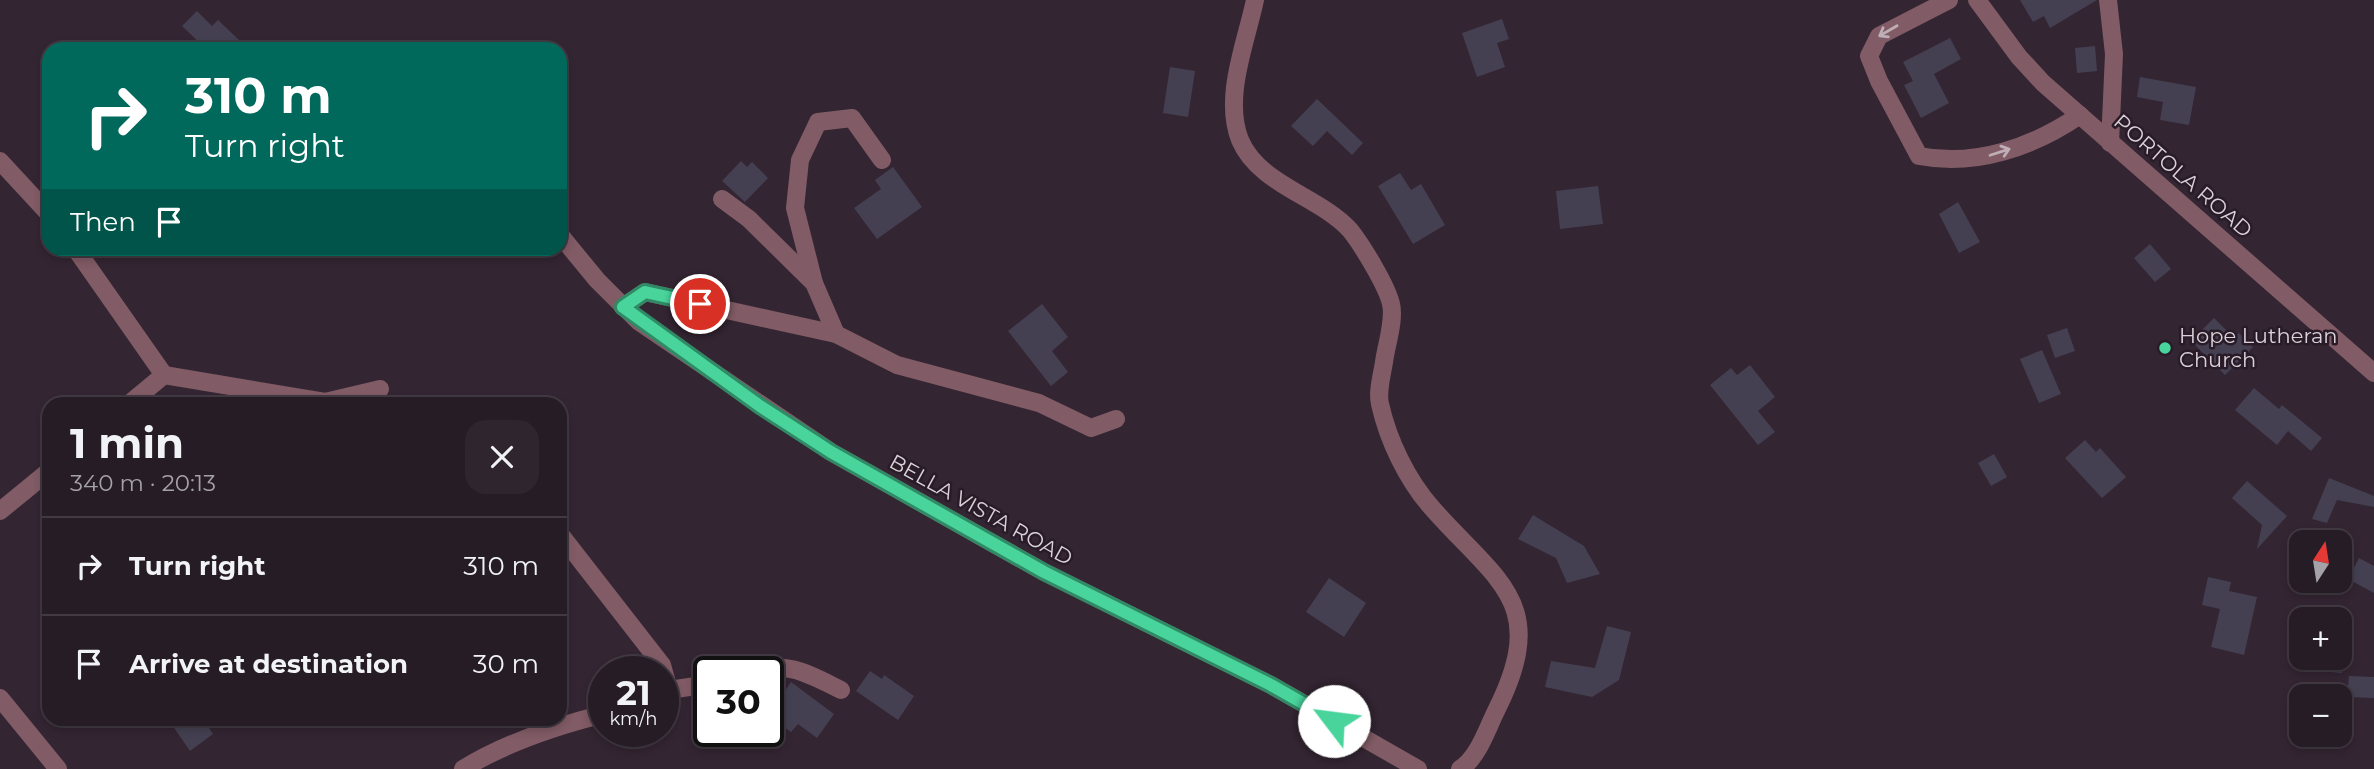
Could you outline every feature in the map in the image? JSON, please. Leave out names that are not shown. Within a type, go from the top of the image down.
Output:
[{"type":"street","points":[[1255,0],[1232,106],[1241,142],[1263,169],[1349,230],[1373,268],[1392,305],[1379,402],[1400,459],[1430,507],[1497,574],[1508,592],[1517,619],[1517,658],[1513,677],[1464,768]]},
{"type":"street","points":[[1949,0],[1879,36],[1869,56],[1879,81],[1919,156],[1947,161],[1981,158],[2051,135],[2080,115]]},
{"type":"street","name":"PORTOLA ROAD","points":[[1977,0],[2019,57],[2043,83],[2374,373]]},
{"type":"street","points":[[2108,0],[2114,54],[2110,143]]},
{"type":"street","points":[[836,334],[814,283],[795,208],[800,160],[818,122],[852,118],[882,160]]},
{"type":"street","points":[[0,161],[42,207]]},
{"type":"street","points":[[722,199],[750,219],[814,283]]},
{"type":"street","name":"BELLA VISTA ROAD","points":[[567,243],[623,307],[780,420],[831,452],[1044,572],[1271,685],[1418,769]]},
{"type":"street","points":[[81,256],[164,375],[300,397]]},
{"type":"street","points":[[623,307],[645,292],[836,334],[897,365],[1040,403],[1091,428],[1116,419]]},
{"type":"street","points":[[137,397],[164,375]]},
{"type":"street","points":[[345,397],[380,390]]},
{"type":"street","points":[[0,511],[42,477]]},
{"type":"street","points":[[567,543],[656,656]]},
{"type":"street","points":[[784,668],[797,668],[841,690]]},
{"type":"street","points":[[0,698],[58,769]]},
{"type":"street","points":[[567,723],[588,718]]},
{"type":"street","points":[[463,769],[482,757],[560,726]]},
{"type":"building","points":[[2020,0],[2097,0],[2050,28],[2044,16],[2033,22]]},
{"type":"building","points":[[197,11],[212,26],[218,20],[240,41],[199,42],[182,26]]},
{"type":"building","points":[[1502,19],[1509,39],[1497,43],[1505,67],[1477,77],[1462,33]]},
{"type":"building","points":[[1950,38],[1961,59],[1934,74],[1949,103],[1921,118],[1904,85],[1913,81],[1903,62]]},
{"type":"building","points":[[2095,46],[2097,71],[2077,73],[2075,48]]},
{"type":"building","points":[[1170,67],[1195,71],[1188,117],[1163,113]]},
{"type":"building","points":[[2140,77],[2196,87],[2189,125],[2160,120],[2163,102],[2137,97]]},
{"type":"building","points":[[1317,99],[1363,143],[1352,155],[1327,131],[1313,146],[1291,126]]},
{"type":"building","points":[[741,161],[747,167],[752,162],[768,178],[745,202],[722,181]]},
{"type":"building","points":[[893,167],[922,207],[877,239],[854,208],[881,189],[875,180]]},
{"type":"building","points":[[1400,173],[1411,190],[1421,184],[1445,225],[1413,244],[1378,186]]},
{"type":"building","points":[[1598,186],[1603,224],[1560,229],[1556,191]]},
{"type":"building","points":[[1958,202],[1980,242],[1959,253],[1939,214]]},
{"type":"building","points":[[2150,244],[2171,269],[2155,282],[2134,258]]},
{"type":"building","points":[[1042,304],[1068,337],[1052,351],[1068,372],[1051,386],[1008,331]]},
{"type":"building","points":[[2214,318],[2234,338],[2239,333],[2253,347],[2225,375],[2191,341]]},
{"type":"building","points":[[2067,328],[2075,351],[2055,358],[2047,335]]},
{"type":"building","points":[[2042,350],[2061,394],[2039,403],[2020,359]]},
{"type":"building","points":[[1750,365],[1775,397],[1758,411],[1775,432],[1758,445],[1710,385],[1731,368],[1737,375]]},
{"type":"building","points":[[2254,388],[2279,409],[2282,405],[2322,438],[2311,451],[2288,431],[2277,445],[2235,410]]},
{"type":"building","points":[[2085,440],[2096,452],[2100,448],[2126,477],[2102,498],[2065,458]]},
{"type":"building","points":[[1994,454],[2007,477],[1991,486],[1978,463]]},
{"type":"building","points":[[2329,478],[2374,496],[2374,507],[2337,500],[2327,523],[2312,519]]},
{"type":"building","points":[[2247,481],[2287,516],[2257,549],[2262,525],[2232,498]]},
{"type":"building","points":[[1533,515],[1584,546],[1600,574],[1567,583],[1556,558],[1518,539]]},
{"type":"building","points":[[2359,558],[2374,566],[2374,593],[2352,581],[2352,571]]},
{"type":"building","points":[[2208,577],[2231,582],[2229,591],[2257,597],[2244,655],[2211,647],[2220,609],[2202,605]]},
{"type":"building","points":[[1329,578],[1366,603],[1344,637],[1306,612]]},
{"type":"building","points":[[1607,626],[1631,632],[1619,680],[1592,697],[1545,687],[1551,661],[1595,668]]},
{"type":"building","points":[[2321,670],[2342,670],[2342,673]]},
{"type":"building","points":[[870,671],[882,679],[884,675],[914,696],[898,720],[856,691]]},
{"type":"building","points":[[2349,676],[2374,677],[2374,698],[2352,697],[2352,684],[2348,684]]},
{"type":"building","points":[[791,682],[834,714],[817,738],[798,724],[791,732],[784,727],[784,692]]},
{"type":"building","points":[[173,726],[208,726],[213,734],[190,751]]},
{"type":"place","name":"Hope Lutheran Church","points":[[2165,348]]},
{"type":"route","points":[[700,304],[645,292],[623,307],[638,321],[780,420],[831,452],[1044,572],[1271,685],[1334,721]]}]
